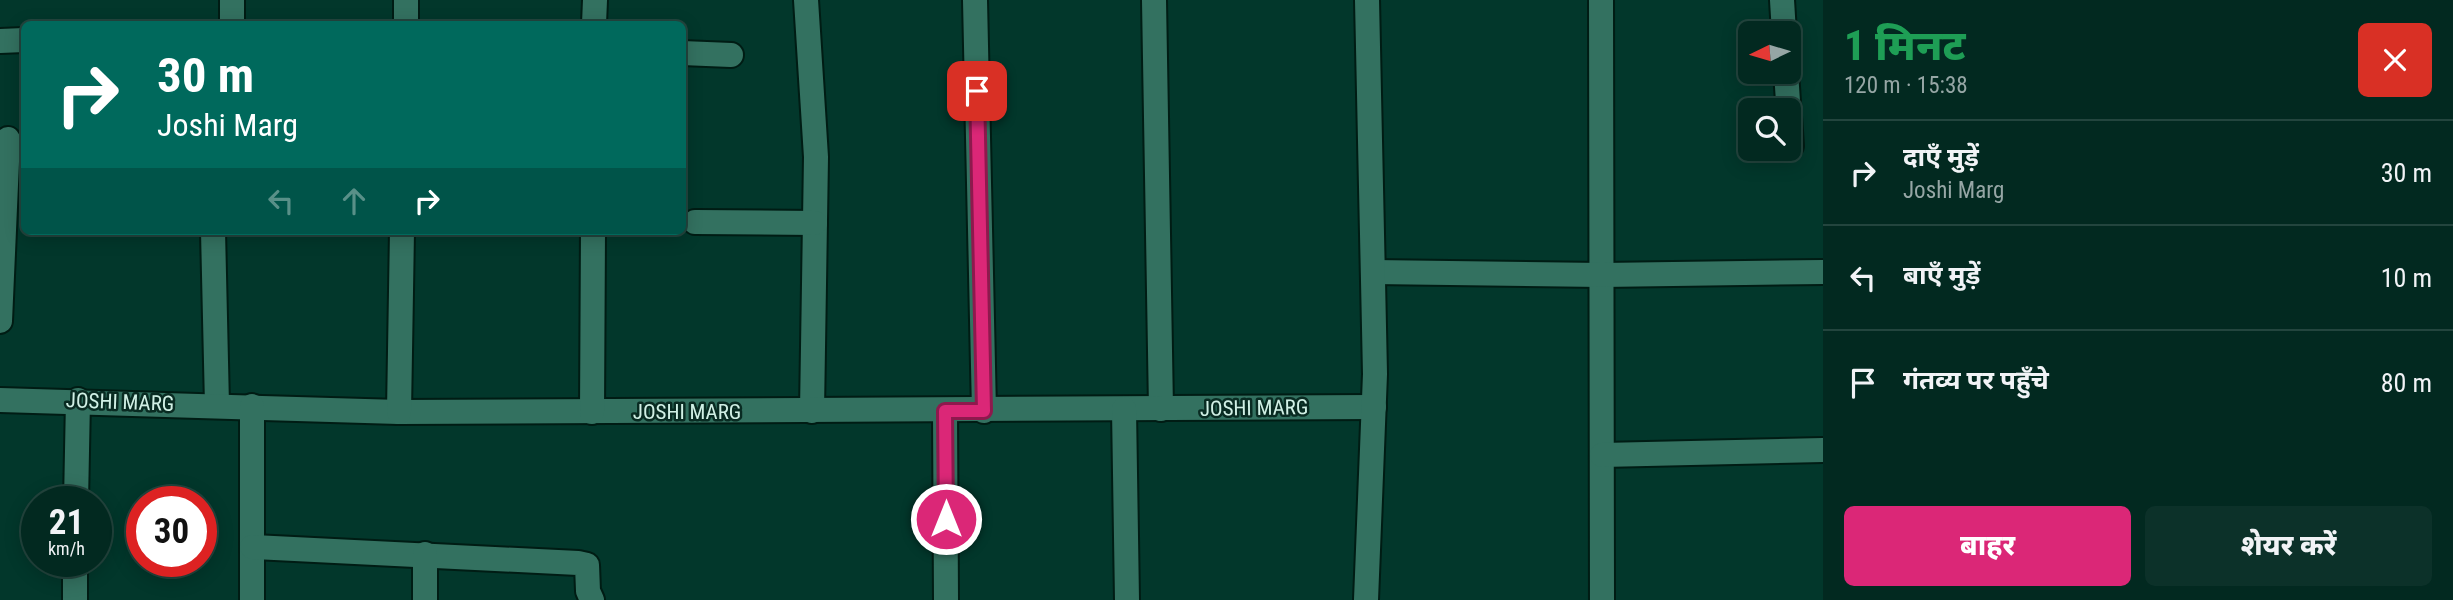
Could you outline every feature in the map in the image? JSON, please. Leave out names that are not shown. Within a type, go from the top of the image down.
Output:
[{"type":"street","points":[[232,0],[232,21]]},
{"type":"street","points":[[406,0],[406,21]]},
{"type":"street","points":[[594,21],[595,0]]},
{"type":"street","points":[[806,0],[816,157],[812,411]]},
{"type":"street","points":[[975,0],[984,411]]},
{"type":"street","points":[[1154,0],[1161,409]]},
{"type":"street","points":[[1366,600],[1374,407],[1367,0]]},
{"type":"street","points":[[1601,0],[1602,600]]},
{"type":"street","points":[[1782,0],[1783,21]]},
{"type":"street","points":[[0,41],[21,40]]},
{"type":"street","points":[[686,53],[731,55]]},
{"type":"street","points":[[0,321],[8,139]]},
{"type":"street","points":[[695,222],[815,223]]},
{"type":"street","points":[[213,235],[217,405]]},
{"type":"street","points":[[399,411],[402,235]]},
{"type":"street","points":[[592,412],[593,235]]},
{"type":"street","points":[[1373,272],[1602,275],[1823,272]]},
{"type":"street","name":"JOSHI MARG","points":[[0,400],[78,400],[399,411],[592,412],[1374,407]]},
{"type":"street","points":[[76,486],[78,400]]},
{"type":"street","points":[[252,406],[252,600]]},
{"type":"street","points":[[1124,410],[1126,600]]},
{"type":"street","points":[[945,411],[946,600]]},
{"type":"street","points":[[1602,455],[1823,450]]},
{"type":"street","points":[[252,547],[425,554],[587,565],[592,600]]},
{"type":"street","points":[[425,554],[425,600]]},
{"type":"street","points":[[75,577],[75,600]]},
{"type":"route","points":[[946,519],[945,411],[984,411],[977,91]]}]
